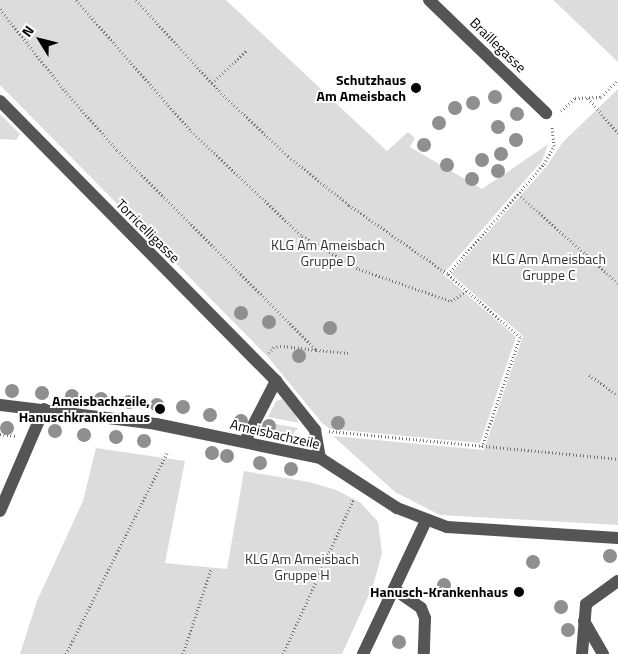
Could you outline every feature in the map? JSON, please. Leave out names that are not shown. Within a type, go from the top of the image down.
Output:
[{"type":"street","name":"Braillegasse","points":[[429,0],[546,112]]},
{"type":"street","name":"Torricelligasse","points":[[0,101],[276,381],[315,430],[320,458]]},
{"type":"street","points":[[245,441],[276,381]]},
{"type":"street","name":"Ameisbachzeile","points":[[0,405],[156,424],[320,458],[398,508],[426,521],[467,530],[618,538]]},
{"type":"street","points":[[0,511],[44,409]]},
{"type":"street","points":[[363,654],[426,521]]},
{"type":"street","points":[[582,654],[584,610],[590,599],[618,581]]},
{"type":"street","points":[[394,589],[421,608],[425,618],[424,654]]},
{"type":"street","points":[[584,621],[603,654]]},
{"type":"path","points":[[76,0],[191,131],[302,236],[359,269],[451,301],[467,291]]},
{"type":"path","points":[[136,0],[212,83],[215,89],[320,184],[448,274],[520,337],[482,446]]},
{"type":"path","points":[[0,10],[65,91],[117,150],[316,350]]},
{"type":"path","points":[[212,83],[247,50]]},
{"type":"path","points":[[546,112],[556,116],[575,98],[600,96],[618,80]]},
{"type":"path","points":[[587,98],[618,133]]},
{"type":"path","points":[[448,274],[544,164],[554,146],[555,134],[546,112]]},
{"type":"path","points":[[518,194],[618,283]]},
{"type":"path","points":[[254,359],[265,357],[274,347],[349,353]]},
{"type":"path","points":[[589,375],[618,395]]},
{"type":"path","points":[[328,431],[618,459]]},
{"type":"path","points":[[66,654],[166,453]]},
{"type":"path","points":[[283,654],[355,496]]},
{"type":"path","points":[[183,654],[211,569]]},
{"type":"green space","name":"KLG Am Ameisbach Gruppe D","points":[[0,0],[226,0],[387,151],[408,132],[415,138],[410,147],[482,189],[547,145],[550,138],[542,161],[443,274],[516,337],[480,443],[330,429],[322,423],[268,357],[0,85]]},
{"type":"green space","points":[[553,0],[618,0],[618,62],[568,14]]},
{"type":"green space","name":"KLG Am Ameisbach Gruppe C","points":[[618,89],[618,525],[440,515],[395,492],[333,436],[484,450],[523,336],[451,274],[546,167],[562,143]]},
{"type":"green space","points":[[0,114],[20,134],[16,140],[0,139]]},
{"type":"green space","points":[[282,399],[294,413],[299,423],[268,417],[276,401]]},
{"type":"green space","points":[[265,422],[298,428],[289,438],[268,433]]},
{"type":"green space","name":"KLG Am Ameisbach Gruppe H","points":[[96,448],[185,461],[165,563],[227,569],[244,471],[309,482],[336,490],[361,503],[378,522],[382,553],[373,586],[342,654],[20,654],[37,601],[83,501]]},
{"type":"place","name":"Schutzhaus Am Ameisbach","points":[[416,88]]},
{"type":"place","name":"Ameisbachzeile, Hanuschkrankenhaus","points":[[160,409]]},
{"type":"place","name":"Hanusch-Krankenhaus","points":[[519,592]]}]
